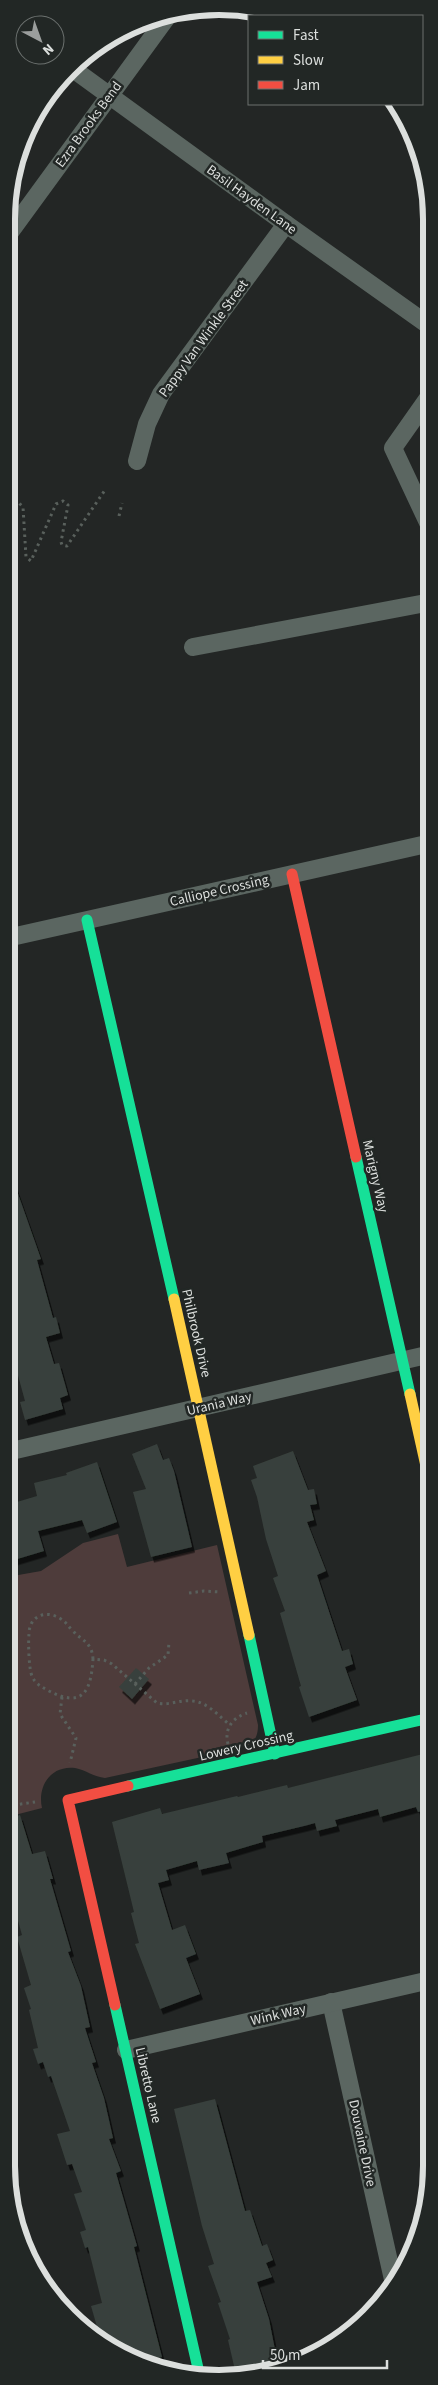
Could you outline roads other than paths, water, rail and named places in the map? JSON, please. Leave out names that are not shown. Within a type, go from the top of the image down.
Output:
[{"type":"street","name":"Ezra Brooks Bend","points":[[15,225],[163,23]]},
{"type":"street","name":"Basil Hayden Lane","points":[[78,72],[286,224],[423,321]]},
{"type":"street","name":"Pappy Van Winkle Street","points":[[136,461],[147,424],[161,394],[286,224]]},
{"type":"street","points":[[423,405],[392,448],[423,512]]},
{"type":"street","points":[[193,647],[423,604]]},
{"type":"street","name":"Calliope Crossing","points":[[15,936],[423,845]]},
{"type":"street","name":"Marigny Way","points":[[292,874],[423,1453]]},
{"type":"street","name":"Philbrook Drive","points":[[88,920],[199,1408],[275,1754]]},
{"type":"street","name":"Urania Way","points":[[15,1450],[423,1356]]},
{"type":"street","name":"Lowery Crossing","points":[[68,1800],[423,1720]]},
{"type":"street","name":"Libretto Lane","points":[[68,1800],[198,2369]]},
{"type":"street","name":"Wink Way","points":[[126,2050],[423,1982]]},
{"type":"street","name":"Douvaine Drive","points":[[331,2002],[392,2274]]}]
